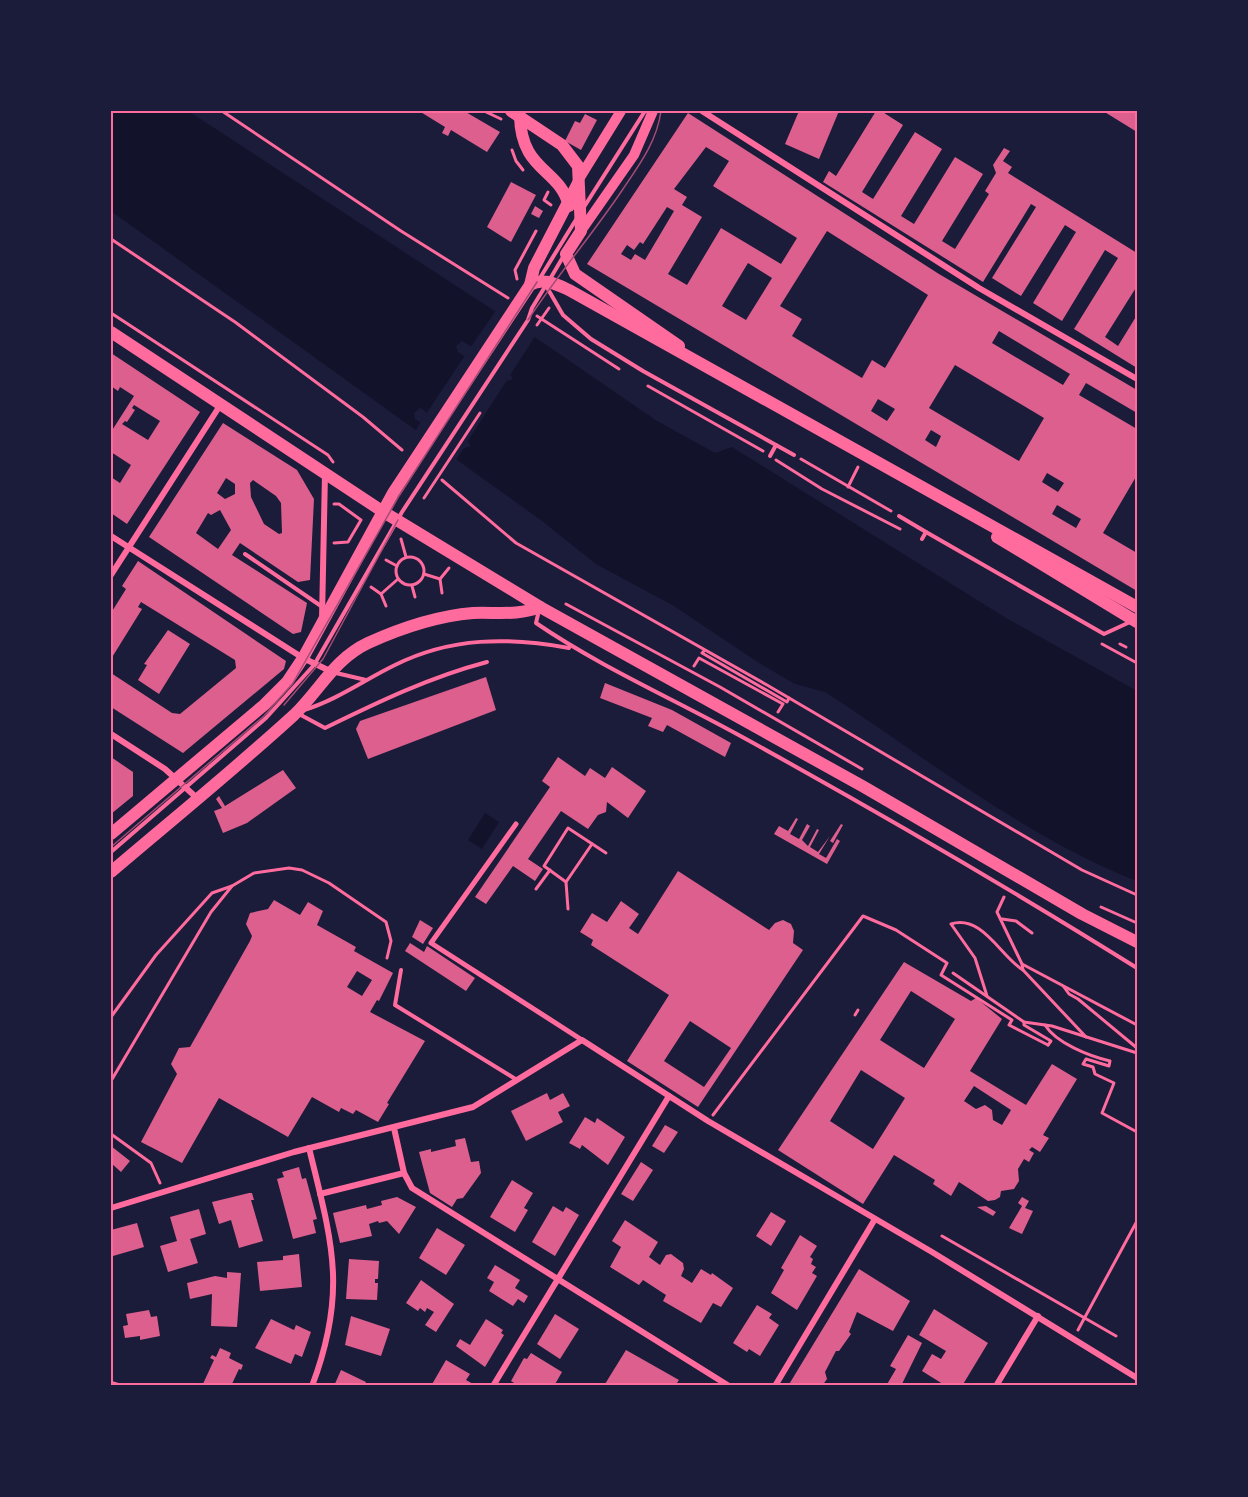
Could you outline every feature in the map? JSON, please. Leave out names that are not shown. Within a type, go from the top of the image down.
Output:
[{"type":"main road","points":[[515,115],[562,145],[575,161],[579,179],[581,231],[566,254],[575,274],[732,383]]},
{"type":"main road","points":[[515,115],[526,150],[563,191],[568,206]]},
{"type":"main road","points":[[111,834],[264,705],[290,686],[386,505],[539,281],[579,179]]},
{"type":"main road","points":[[539,281],[732,383],[958,509],[1008,545],[1136,616]]},
{"type":"main road","points":[[111,332],[221,404],[386,505],[398,520],[540,607],[864,787],[1082,914],[1137,942]]},
{"type":"main road","points":[[111,872],[296,712],[330,671],[360,647],[418,624],[461,615],[523,612],[540,607]]},
{"type":"street","points":[[579,179],[621,111]]},
{"type":"street","points":[[581,231],[634,155],[654,111]]},
{"type":"street","points":[[702,111],[979,288],[1137,379]]},
{"type":"street","points":[[111,575],[221,404]]},
{"type":"street","points":[[322,624],[324,504],[331,470]]},
{"type":"street","points":[[111,536],[314,665],[330,671]]},
{"type":"street","points":[[111,734],[177,779],[197,798]]},
{"type":"street","points":[[516,824],[431,943],[708,1121],[932,1252],[1137,1378]]},
{"type":"street","points":[[111,1208],[309,1148],[473,1107],[582,1040]]},
{"type":"street","points":[[493,1386],[669,1096]]},
{"type":"street","points":[[394,1128],[404,1173],[412,1188],[729,1386]]},
{"type":"street","points":[[309,1148],[332,1242],[335,1281],[329,1333],[312,1386]]},
{"type":"street","points":[[320,1194],[404,1173]]},
{"type":"street","points":[[775,1386],[875,1219]]},
{"type":"street","points":[[996,1386],[1038,1317]]},
{"type":"street","points":[[111,1384],[118,1386]]},
{"type":"lane","points":[[111,852],[266,718],[290,686],[314,665],[417,489],[528,320],[539,281],[645,111]]},
{"type":"lane","points":[[539,281],[566,254]]},
{"type":"lane","points":[[539,281],[563,315],[591,339],[673,388],[794,455]]},
{"type":"lane","points":[[770,456],[776,445]]},
{"type":"lane","points":[[899,516],[1104,634],[1136,616]]},
{"type":"lane","points":[[922,539],[926,532]]},
{"type":"lane","points":[[245,554],[322,606]]},
{"type":"lane","points":[[540,607],[536,623],[573,648],[666,695],[845,793],[1137,968]]},
{"type":"lane","points":[[296,712],[329,701],[425,652],[464,643],[515,640],[573,648]]},
{"type":"lane","points":[[296,712],[325,728],[401,691],[454,671],[488,662]]},
{"type":"lane","points":[[330,671],[367,680]]},
{"type":"lane","points":[[400,970],[395,1005],[517,1080]]},
{"type":"path","points":[[222,111],[401,231],[545,321]]},
{"type":"path","points":[[484,111],[515,115]]},
{"type":"path","points":[[512,146],[516,161],[530,176]]},
{"type":"path","points":[[540,186],[548,193],[544,200],[551,204],[546,213]]},
{"type":"path","points":[[537,230],[515,270],[539,281]]},
{"type":"path","points":[[111,239],[235,322],[363,417],[402,450]]},
{"type":"path","points":[[111,313],[328,455],[331,470]]},
{"type":"path","points":[[794,455],[899,516]]},
{"type":"path","points":[[848,487],[860,465]]},
{"type":"path","points":[[442,480],[516,543],[789,698],[1082,870],[1137,895]]},
{"type":"path","points":[[323,543],[348,542],[361,520],[339,504],[324,504]]},
{"type":"path","points":[[401,539],[406,557]]},
{"type":"path","points":[[420,561],[427,554]]},
{"type":"path","points":[[406,557],[420,561]]},
{"type":"path","points":[[406,557],[397,566],[398,579],[404,585],[412,586],[420,582],[424,574],[420,561]]},
{"type":"path","points":[[386,560],[397,566]]},
{"type":"path","points":[[442,593],[440,579],[449,567]]},
{"type":"path","points":[[424,574],[440,579]]},
{"type":"path","points":[[381,594],[398,579]]},
{"type":"path","points":[[412,586],[416,597]]},
{"type":"path","points":[[371,587],[381,594],[387,606]]},
{"type":"path","points":[[1120,644],[1126,648]]},
{"type":"path","points":[[704,651],[702,653],[787,702],[789,698]]},
{"type":"path","points":[[694,666],[699,658],[739,682],[783,704],[778,712]]},
{"type":"path","points":[[739,682],[743,676]]},
{"type":"path","points":[[566,882],[544,866],[568,828],[606,853]]},
{"type":"path","points":[[568,909],[566,882],[592,844]]},
{"type":"path","points":[[111,1017],[156,955],[212,893],[232,886],[254,873],[290,868],[311,874],[329,883],[387,922],[390,941],[387,958]]},
{"type":"path","points":[[536,889],[550,870]]},
{"type":"path","points":[[111,1081],[211,912],[232,886]]},
{"type":"path","points":[[999,904],[997,912],[1023,970]]},
{"type":"path","points":[[708,1121],[863,916],[896,930],[947,963],[941,975],[1012,1020],[1009,1025],[1048,1045],[1051,1041],[1026,1026],[1024,1022],[953,973]]},
{"type":"path","points":[[1002,919],[1016,921],[1032,933]]},
{"type":"path","points":[[987,996],[975,958],[951,924],[965,923],[986,934],[1086,1037]]},
{"type":"path","points":[[1022,964],[1137,1025]]},
{"type":"path","points":[[1064,987],[1069,994],[1137,1048]]},
{"type":"path","points":[[855,1015],[858,1010]]},
{"type":"path","points":[[1024,1022],[1045,1025],[1137,1053]]},
{"type":"path","points":[[1045,1025],[1051,1034],[1095,1057],[1110,1061],[1109,1066],[1086,1059],[1083,1064],[1093,1068],[1095,1074],[1114,1083],[1102,1113],[1137,1132]]},
{"type":"path","points":[[111,1134],[151,1163],[163,1191]]},
{"type":"path","points":[[1073,1338],[1137,1221]]},
{"type":"path","points":[[942,1236],[1116,1336]]},
{"type":"shaded area","points":[[111,111],[188,111],[542,342],[657,421],[715,453],[732,447],[1006,618],[1137,691],[1137,881],[1054,842],[976,794],[825,692],[795,684],[759,663],[674,606],[596,564],[542,521],[111,211]],"holes":[[[462,341],[507,369],[513,379],[504,382],[458,352],[456,346]],[[420,408],[464,436],[471,446],[462,449],[415,419],[414,413]]]},
{"type":"shaded area","points":[[485,813],[499,822],[482,849],[468,840]]},
{"type":"pier","points":[[497,309],[536,335],[509,377],[505,371],[470,348]]},
{"type":"pier","points":[[466,354],[505,379],[508,378],[466,444],[462,438],[426,414]]},
{"type":"pier","points":[[422,420],[462,446],[466,445],[454,463],[414,433]]},
{"type":"building","points":[[419,111],[464,111],[500,132],[487,152],[451,130],[448,136],[442,133],[445,127]]},
{"type":"building","points":[[799,111],[839,111],[819,159],[785,144]]},
{"type":"building","points":[[876,111],[881,111],[903,125],[862,192],[873,199],[915,132],[942,149],[901,216],[914,224],[955,157],[983,174],[942,241],[955,249],[989,194],[985,191],[996,173],[993,165],[1004,148],[1010,151],[1003,161],[1012,167],[1008,173],[1137,253],[1137,286],[1105,337],[1118,346],[1137,315],[1137,368],[1074,329],[1118,258],[1105,250],[1062,321],[1033,303],[1076,232],[1065,225],[1021,296],[992,278],[1036,207],[1031,204],[983,282],[823,182],[829,171],[836,176]]},
{"type":"building","points":[[1103,111],[1137,111],[1137,132]]},
{"type":"building","points":[[688,113],[939,274],[1137,390],[1137,413],[1086,383],[1079,395],[1137,429],[1137,475],[1103,533],[1137,553],[1137,591],[587,264]],"holes":[[[706,147],[729,161],[713,186],[797,238],[781,264],[721,228],[687,285],[668,274],[702,217],[682,205],[687,197],[674,189]],[[667,207],[674,211],[645,260],[635,254],[631,260],[621,254],[627,245],[634,250],[640,242],[643,244]],[[827,231],[928,295],[885,368],[872,360],[862,378],[792,336],[802,319],[780,306]],[[748,263],[772,278],[746,320],[722,306]],[[999,331],[1070,374],[1063,385],[992,343]],[[955,365],[1044,418],[1019,461],[929,408]],[[878,399],[895,409],[887,421],[871,411]],[[931,430],[941,436],[936,447],[925,440]],[[1047,473],[1064,483],[1058,492],[1042,482]],[[1057,505],[1081,519],[1076,528],[1052,514]]]},
{"type":"building","points":[[585,114],[597,120],[581,150],[565,141],[575,121],[580,123]]},
{"type":"building","points":[[511,182],[536,195],[511,242],[487,227]]},
{"type":"building","points":[[535,206],[543,211],[539,218],[531,214]]},
{"type":"building","points":[[111,353],[200,412],[127,524],[111,513],[111,477],[120,483],[131,465],[111,452],[111,432],[134,396],[120,387],[118,391],[111,386]],"holes":[[[134,405],[160,421],[148,440],[122,424],[127,422],[135,410],[132,408]]]},
{"type":"building","points":[[223,423],[297,470],[314,499],[310,580],[298,582],[240,543],[232,555],[307,603],[301,632],[293,634],[149,537]],"holes":[[[226,478],[235,484],[235,494],[225,499],[217,493]],[[253,480],[276,496],[281,503],[282,533],[279,534],[264,524],[251,497],[250,483]],[[220,510],[231,530],[218,549],[196,533],[208,513],[211,515]]]},
{"type":"building","points":[[138,561],[286,661],[284,669],[183,753],[111,707],[111,673],[172,713],[180,714],[236,668],[235,660],[141,602],[138,607],[142,609],[111,659],[111,613],[126,589],[122,586]]},
{"type":"building","points":[[168,630],[190,644],[159,694],[138,680],[147,665],[144,664]]},
{"type":"building","points":[[486,677],[496,710],[368,759],[356,729],[360,721]]},
{"type":"building","points":[[605,683],[672,710],[731,743],[725,757],[667,725],[663,732],[648,726],[652,718],[600,698]]},
{"type":"building","points":[[111,757],[133,772],[133,796],[111,814]]},
{"type":"building","points":[[558,757],[585,776],[590,768],[605,778],[612,767],[646,791],[628,818],[607,802],[606,812],[598,815],[588,829],[561,811],[528,859],[543,869],[535,881],[513,866],[486,904],[475,897],[550,787],[542,781]]},
{"type":"building","points":[[283,770],[296,788],[247,823],[223,833],[214,811],[222,808],[216,799],[219,796],[225,806]]},
{"type":"building","points":[[796,818],[798,819],[790,834],[799,839],[807,824],[810,826],[802,840],[808,846],[817,829],[819,830],[810,847],[818,852],[830,836],[819,854],[826,858],[837,839],[840,841],[827,864],[774,834],[779,826],[788,831]]},
{"type":"building","points":[[841,824],[843,825],[833,843],[830,841]]},
{"type":"building","points":[[678,871],[769,930],[775,923],[783,920],[791,924],[794,931],[793,943],[803,950],[698,1107],[627,1061],[669,995],[591,945],[593,940],[580,932],[592,913],[607,922],[621,901],[639,914],[629,928],[638,934]],"holes":[[[690,1021],[731,1048],[704,1087],[664,1061]]]},
{"type":"building","points":[[274,900],[300,915],[308,902],[323,911],[317,925],[356,947],[354,951],[393,973],[379,1001],[377,1000],[370,1012],[425,1041],[378,1122],[356,1110],[353,1114],[341,1108],[339,1112],[312,1097],[288,1137],[219,1098],[182,1163],[141,1142],[177,1074],[171,1064],[179,1048],[190,1047],[250,941],[252,936],[246,924],[250,913],[268,909]],"holes":[[[357,971],[372,980],[362,996],[347,987]]]},
{"type":"building","points":[[420,920],[433,928],[423,944],[412,937]]},
{"type":"building","points":[[410,943],[424,952],[427,946],[475,978],[466,991],[405,951]]},
{"type":"building","points":[[904,962],[971,1001],[976,998],[1002,1019],[970,1071],[1026,1105],[1052,1064],[1077,1079],[1043,1135],[1049,1138],[1040,1152],[1032,1147],[1029,1150],[1034,1153],[1029,1162],[1024,1159],[1018,1169],[1019,1181],[1014,1189],[1001,1191],[1000,1197],[995,1200],[988,1201],[959,1182],[951,1196],[933,1184],[935,1180],[894,1155],[863,1204],[778,1150]],"holes":[[[911,991],[955,1019],[924,1068],[880,1040]],[[861,1070],[905,1098],[873,1149],[830,1121]],[[974,1086],[1011,1110],[1002,1125],[993,1120],[992,1110],[985,1105],[976,1109],[964,1101]]]},
{"type":"building","points":[[547,1093],[550,1100],[563,1093],[570,1106],[558,1112],[563,1122],[526,1141],[511,1111]]},
{"type":"building","points":[[585,1117],[595,1123],[597,1118],[625,1137],[608,1165],[582,1145],[580,1149],[569,1143]]},
{"type":"building","points":[[665,1125],[678,1132],[664,1153],[652,1146]]},
{"type":"building","points":[[465,1138],[471,1162],[479,1161],[481,1173],[463,1198],[457,1199],[452,1207],[430,1193],[419,1152],[431,1149],[431,1152],[456,1146],[455,1140]]},
{"type":"building","points":[[111,1146],[130,1161],[121,1172],[111,1163]]},
{"type":"building","points":[[641,1162],[653,1170],[633,1201],[621,1194]]},
{"type":"building","points":[[299,1167],[302,1179],[306,1178],[317,1219],[313,1220],[316,1233],[293,1239],[277,1179],[284,1177],[282,1172]]},
{"type":"building","points":[[512,1180],[533,1193],[524,1208],[528,1210],[515,1232],[490,1217]]},
{"type":"building","points":[[252,1193],[254,1200],[251,1200],[263,1241],[239,1248],[231,1220],[219,1224],[212,1202]]},
{"type":"building","points":[[397,1197],[416,1207],[399,1234],[387,1221],[379,1223],[378,1221],[369,1224],[372,1236],[340,1243],[333,1213],[366,1205],[367,1209],[382,1205],[381,1201]]},
{"type":"building","points":[[1022,1197],[1029,1201],[1025,1208],[1033,1211],[1022,1234],[1009,1228],[1022,1206],[1018,1203]]},
{"type":"building","points":[[553,1206],[563,1212],[566,1207],[579,1215],[555,1256],[532,1242]]},
{"type":"building","points":[[986,1206],[996,1212],[993,1216],[977,1207]]},
{"type":"building","points":[[199,1209],[206,1234],[190,1239],[198,1263],[168,1272],[160,1246],[177,1241],[170,1217]]},
{"type":"building","points":[[771,1212],[786,1221],[771,1246],[756,1236]]},
{"type":"building","points":[[625,1220],[658,1242],[649,1257],[660,1265],[666,1255],[671,1254],[683,1263],[684,1269],[681,1276],[692,1283],[701,1269],[711,1275],[712,1273],[733,1288],[721,1307],[713,1303],[701,1323],[663,1301],[666,1295],[643,1280],[639,1285],[610,1267],[621,1247],[612,1241]]},
{"type":"building","points":[[137,1223],[144,1247],[113,1256],[111,1230]]},
{"type":"building","points":[[437,1228],[465,1245],[446,1275],[419,1258]]},
{"type":"building","points":[[800,1235],[817,1246],[810,1257],[813,1259],[811,1264],[816,1267],[812,1273],[817,1276],[797,1310],[771,1293],[784,1270],[781,1268]]},
{"type":"building","points":[[299,1254],[302,1287],[260,1291],[257,1262],[283,1260],[283,1256]]},
{"type":"building","points":[[349,1259],[379,1261],[378,1279],[375,1279],[375,1283],[378,1283],[377,1300],[346,1299]]},
{"type":"building","points":[[495,1265],[520,1280],[515,1288],[528,1296],[524,1303],[518,1299],[513,1306],[489,1291],[494,1282],[487,1278]]},
{"type":"building","points":[[859,1269],[910,1301],[893,1331],[857,1312],[849,1332],[851,1334],[839,1351],[836,1351],[825,1372],[827,1379],[822,1386],[788,1386]]},
{"type":"building","points":[[227,1272],[241,1273],[237,1327],[211,1326],[212,1294],[190,1299],[187,1283],[215,1276],[227,1278]]},
{"type":"building","points":[[421,1280],[454,1304],[436,1332],[425,1325],[434,1312],[427,1308],[425,1312],[420,1308],[418,1311],[406,1303]]},
{"type":"building","points":[[757,1305],[772,1314],[769,1318],[779,1325],[760,1356],[749,1349],[747,1352],[733,1343]]},
{"type":"building","points":[[934,1309],[988,1343],[962,1386],[946,1386],[922,1371],[932,1354],[941,1359],[946,1351],[919,1335]]},
{"type":"building","points":[[149,1310],[151,1317],[157,1316],[160,1336],[140,1340],[140,1336],[125,1338],[123,1326],[128,1325],[126,1314]]},
{"type":"building","points":[[555,1314],[579,1329],[560,1359],[537,1344]]},
{"type":"building","points":[[351,1316],[390,1329],[381,1356],[345,1345]]},
{"type":"building","points":[[271,1319],[294,1330],[296,1325],[311,1332],[302,1357],[295,1354],[291,1364],[255,1348]]},
{"type":"building","points":[[486,1319],[503,1330],[501,1333],[504,1335],[485,1367],[456,1346],[460,1339],[470,1345]]},
{"type":"building","points":[[908,1335],[922,1343],[901,1386],[886,1386],[896,1369],[890,1366]]},
{"type":"building","points":[[220,1348],[231,1353],[229,1358],[243,1365],[241,1370],[239,1369],[231,1386],[202,1386],[214,1360],[210,1358],[212,1355],[216,1357]]},
{"type":"building","points":[[626,1350],[679,1380],[675,1386],[605,1384]]},
{"type":"building","points":[[531,1353],[562,1372],[554,1386],[519,1386],[511,1381],[524,1358],[527,1359]]},
{"type":"building","points":[[446,1360],[470,1374],[466,1380],[477,1386],[431,1386]]},
{"type":"building","points":[[341,1370],[366,1382],[364,1386],[334,1386]]},
{"type":"tram line","points":[[528,320],[612,206],[641,161],[652,142],[661,111]]},
{"type":"tram line","points":[[111,847],[264,716],[293,683],[399,496],[537,282]]},
{"type":"tram line","points":[[284,705],[323,659],[398,520]]}]
